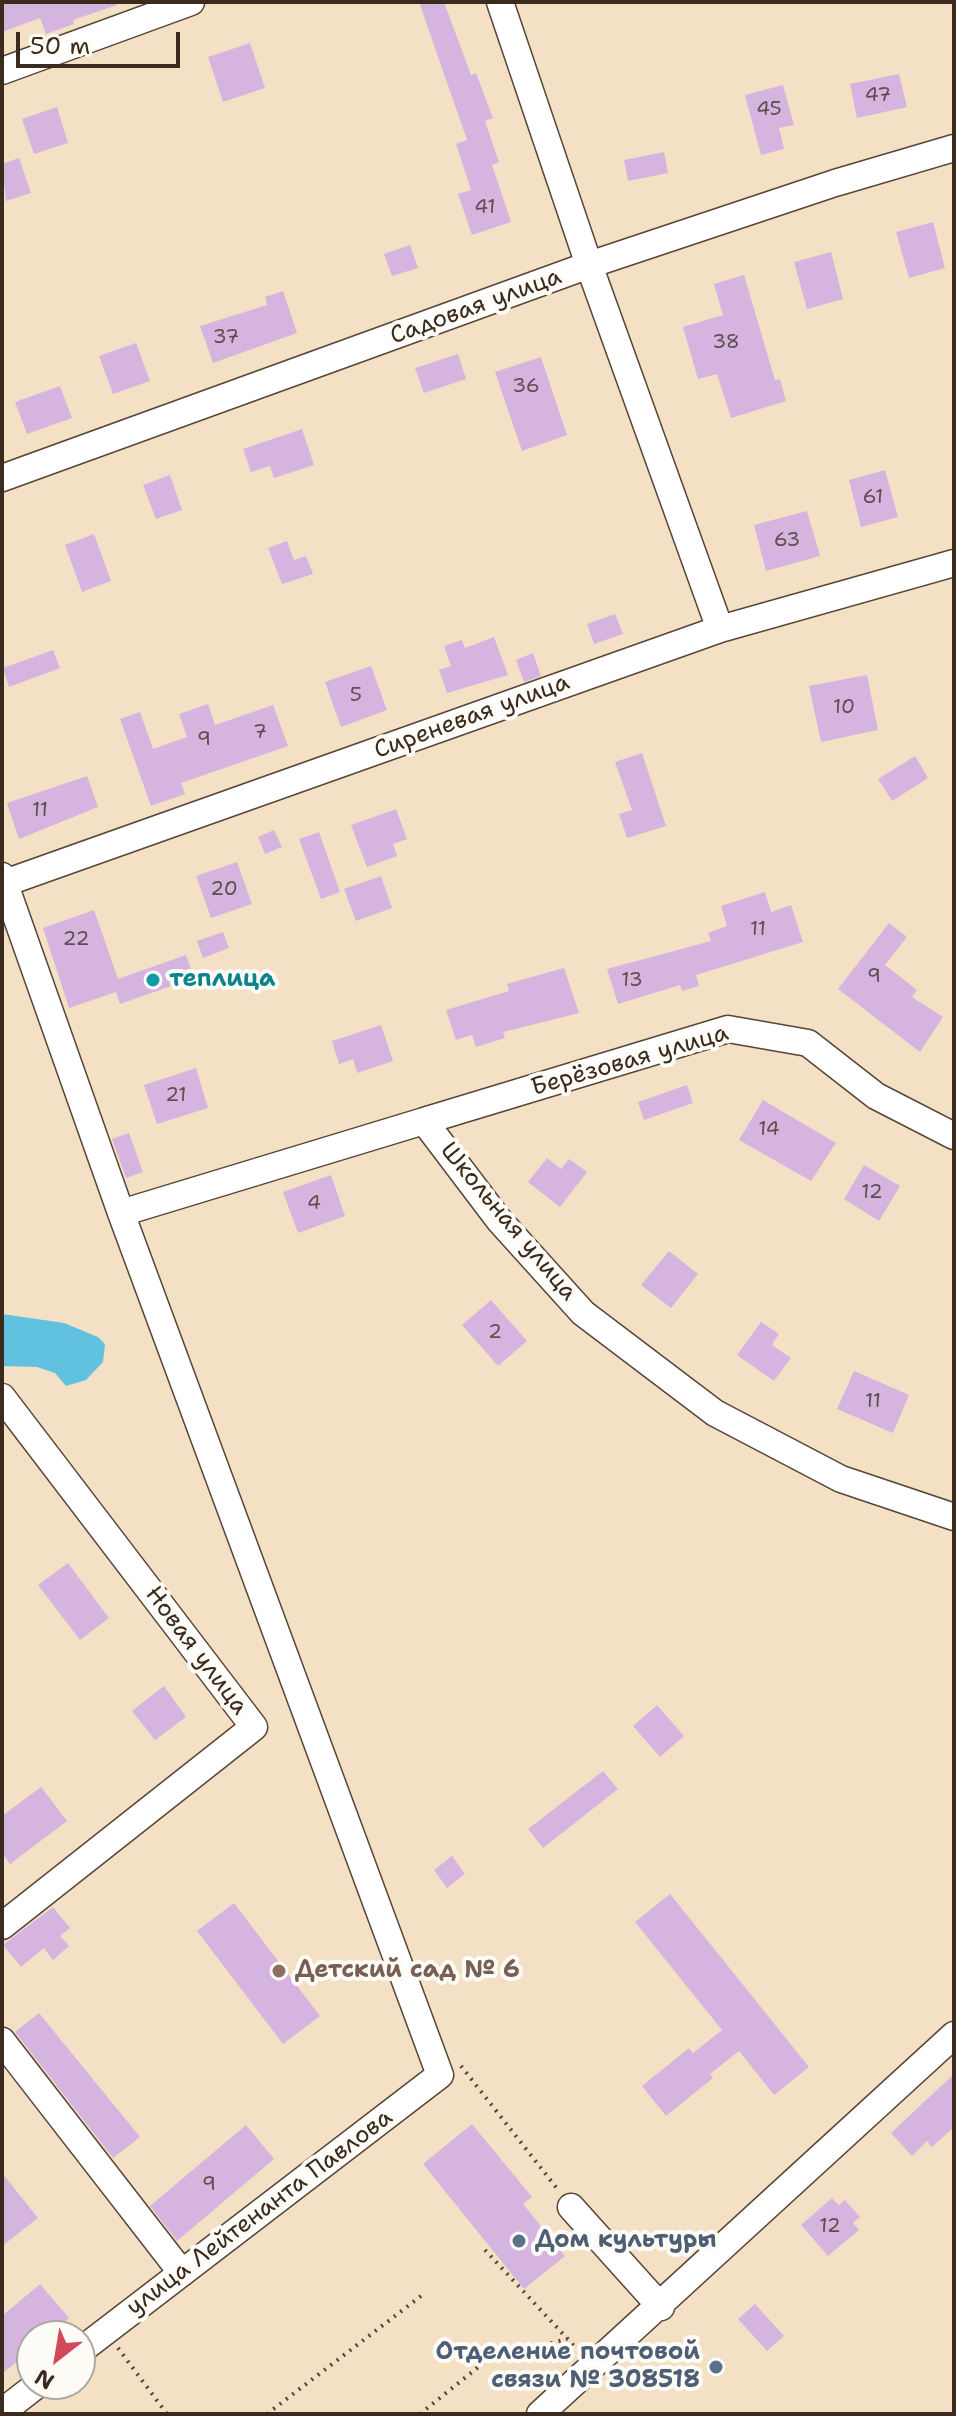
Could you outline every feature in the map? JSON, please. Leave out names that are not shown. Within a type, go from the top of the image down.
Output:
[{"type":"street","points":[[2,71],[191,2]]},
{"type":"street","points":[[500,2],[589,265],[720,629]]},
{"type":"street","name":"Садовая улица","points":[[2,478],[589,265],[835,183],[954,148]]},
{"type":"street","name":"Сиреневая улица","points":[[3,881],[720,629],[951,571]]},
{"type":"street","points":[[3,881],[121,1213],[438,2068]]},
{"type":"street","name":"Берёзовая улица","points":[[424,1121],[728,1029],[808,1043],[876,1096],[954,1136]]},
{"type":"street","name":"Школьная улица","points":[[121,1213],[424,1121],[499,1220],[583,1313],[715,1413],[841,1479],[954,1517]]},
{"type":"street","name":"Новая улица","points":[[2,1397],[254,1727],[2,1926]]},
{"type":"street","points":[[540,2414],[661,2307],[954,2035]]},
{"type":"street","points":[[2,2041],[182,2273]]},
{"type":"street","name":"улица Лейтенанта Павлова","points":[[96,2338],[438,2068]]},
{"type":"street","points":[[571,2207],[661,2307]]},
{"type":"path","points":[[438,2068],[464,2067],[571,2207]]},
{"type":"path","points":[[485,2250],[594,2368]]},
{"type":"path","points":[[267,2414],[421,2296]]},
{"type":"path","points":[[105,2331],[167,2414]]},
{"type":"path","points":[[420,2414],[487,2360],[567,2339]]},
{"type":"water","points":[[2,1314],[64,1323],[98,1337],[105,1344],[103,1362],[86,1380],[66,1386],[55,1373],[37,1367],[2,1366]]},
{"type":"building","points":[[2,2],[116,2],[117,5],[73,20],[74,24],[46,34],[40,18],[2,32]]},
{"type":"building","points":[[419,2],[444,2],[471,75],[476,73],[493,118],[485,121],[499,162],[492,165],[511,222],[472,235],[458,194],[471,190],[456,144],[467,140]]},
{"type":"building","points":[[250,43],[265,88],[223,102],[208,57]]},
{"type":"building","points":[[899,74],[907,107],[857,118],[850,84]]},
{"type":"building","points":[[783,85],[794,125],[779,128],[784,149],[761,155],[745,95]]},
{"type":"building","points":[[57,107],[68,143],[34,154],[22,119]]},
{"type":"building","points":[[664,152],[668,173],[628,181],[624,160]]},
{"type":"building","points":[[19,158],[31,193],[6,201],[2,164]]},
{"type":"building","points":[[933,222],[945,268],[909,278],[896,232]]},
{"type":"building","points":[[410,245],[418,268],[392,276],[384,254]]},
{"type":"building","points":[[831,252],[843,299],[807,309],[794,262]]},
{"type":"building","points":[[744,275],[775,380],[780,379],[786,401],[731,418],[717,374],[698,379],[683,327],[723,315],[714,284]]},
{"type":"building","points":[[283,291],[297,333],[213,363],[200,326],[267,305],[265,297]]},
{"type":"building","points":[[136,343],[150,381],[113,394],[99,356]]},
{"type":"building","points":[[458,354],[466,379],[424,393],[415,368]]},
{"type":"building","points":[[541,357],[567,435],[522,451],[495,372]]},
{"type":"building","points":[[60,386],[72,418],[27,434],[15,402]]},
{"type":"building","points":[[302,429],[314,465],[274,478],[270,466],[251,472],[243,449]]},
{"type":"building","points":[[885,470],[898,517],[861,527],[849,480]]},
{"type":"building","points":[[170,475],[182,510],[156,519],[143,485]]},
{"type":"building","points":[[807,511],[820,556],[766,571],[754,525]]},
{"type":"building","points":[[94,534],[111,581],[82,592],[65,545]]},
{"type":"building","points":[[287,541],[294,560],[306,556],[313,574],[282,584],[268,548]]},
{"type":"building","points":[[615,614],[623,634],[594,644],[587,624]]},
{"type":"building","points":[[494,637],[508,675],[447,693],[439,670],[451,666],[444,646],[462,640],[465,648]]},
{"type":"building","points":[[53,650],[60,668],[9,687],[3,668]]},
{"type":"building","points":[[533,653],[541,676],[524,682],[516,660]]},
{"type":"building","points":[[371,666],[387,710],[341,727],[325,682]]},
{"type":"building","points":[[867,675],[878,730],[821,742],[809,686]]},
{"type":"building","points":[[208,704],[215,725],[273,705],[288,746],[181,783],[185,794],[151,806],[120,719],[140,712],[153,749],[187,737],[179,714]]},
{"type":"building","points":[[642,753],[666,826],[627,838],[619,814],[632,810],[615,762]]},
{"type":"building","points":[[915,756],[928,778],[892,801],[878,779]]},
{"type":"building","points":[[87,776],[98,807],[19,839],[7,803]]},
{"type":"building","points":[[396,809],[407,839],[393,844],[397,856],[367,867],[351,825]]},
{"type":"building","points":[[274,830],[282,847],[265,854],[258,837]]},
{"type":"building","points":[[319,832],[340,892],[321,899],[299,839]]},
{"type":"building","points":[[237,862],[252,904],[211,918],[196,876]]},
{"type":"building","points":[[381,876],[392,908],[356,921],[344,889]]},
{"type":"building","points":[[765,892],[771,912],[791,905],[803,942],[696,975],[699,986],[682,991],[680,985],[618,1004],[607,969],[711,941],[708,933],[727,926],[721,906]]},
{"type":"building","points":[[94,910],[118,979],[186,955],[194,978],[120,1004],[116,992],[69,1008],[43,928]]},
{"type":"building","points":[[889,923],[907,937],[885,965],[917,990],[912,997],[943,1017],[920,1052],[838,989]]},
{"type":"building","points":[[223,932],[229,948],[203,958],[197,941]]},
{"type":"building","points":[[564,968],[579,1013],[503,1032],[505,1038],[476,1047],[472,1035],[456,1040],[446,1010],[509,991],[507,984]]},
{"type":"building","points":[[381,1025],[393,1061],[357,1073],[353,1059],[339,1064],[332,1041]]},
{"type":"building","points":[[196,1068],[208,1108],[157,1124],[144,1085]]},
{"type":"building","points":[[687,1085],[693,1103],[644,1120],[638,1102]]},
{"type":"building","points":[[763,1100],[836,1143],[811,1181],[739,1140]]},
{"type":"building","points":[[129,1133],[143,1172],[126,1178],[112,1139]]},
{"type":"building","points":[[547,1158],[561,1169],[569,1159],[587,1172],[560,1207],[528,1182]]},
{"type":"building","points":[[864,1165],[900,1186],[879,1221],[844,1199]]},
{"type":"building","points":[[331,1175],[345,1216],[298,1233],[283,1192]]},
{"type":"building","points":[[669,1251],[698,1274],[671,1308],[641,1285]]},
{"type":"building","points":[[491,1300],[527,1341],[498,1366],[462,1325]]},
{"type":"building","points":[[761,1322],[779,1334],[772,1345],[791,1358],[774,1381],[737,1355]]},
{"type":"building","points":[[854,1371],[909,1395],[893,1433],[837,1409]]},
{"type":"building","points":[[68,1563],[109,1618],[80,1640],[38,1585]]},
{"type":"building","points":[[164,1686],[186,1717],[155,1740],[132,1711]]},
{"type":"building","points":[[657,1705],[684,1736],[660,1757],[633,1726]]},
{"type":"building","points":[[603,1771],[618,1789],[543,1848],[528,1829]]},
{"type":"building","points":[[41,1787],[67,1821],[10,1864],[2,1853],[2,1816]]},
{"type":"building","points":[[452,1856],[465,1874],[447,1888],[434,1870]]},
{"type":"building","points":[[670,1894],[809,2067],[774,2095],[739,2051],[710,2074],[713,2078],[666,2116],[642,2086],[689,2048],[693,2053],[722,2030],[635,1922]]},
{"type":"building","points":[[234,1903],[320,2016],[283,2044],[197,1931]]},
{"type":"building","points":[[53,1907],[70,1928],[60,1936],[69,1946],[53,1960],[44,1948],[21,1967],[3,1945]]},
{"type":"building","points":[[39,2013],[140,2137],[113,2158],[15,2032]]},
{"type":"building","points":[[954,2074],[954,2127],[932,2147],[927,2141],[912,2156],[891,2133]]},
{"type":"building","points":[[472,2124],[532,2197],[523,2204],[565,2256],[524,2289],[423,2164]]},
{"type":"building","points":[[246,2125],[274,2159],[177,2241],[150,2206]]},
{"type":"building","points":[[2,2173],[38,2218],[2,2246]]},
{"type":"building","points":[[832,2198],[839,2205],[845,2200],[860,2217],[853,2223],[859,2230],[828,2256],[801,2225]]},
{"type":"building","points":[[40,2284],[69,2318],[16,2320],[16,2362],[2,2374],[2,2316]]},
{"type":"building","points":[[755,2304],[784,2336],[767,2351],[738,2319]]},
{"type":"place","name":"теплица","points":[[153,980]]},
{"type":"place","name":"Детский сад № 6","points":[[279,1971]]},
{"type":"place","name":"Дом культуры","points":[[519,2241]]},
{"type":"place","name":"Отделение почтовой связи № 308518","points":[[716,2367]]}]
